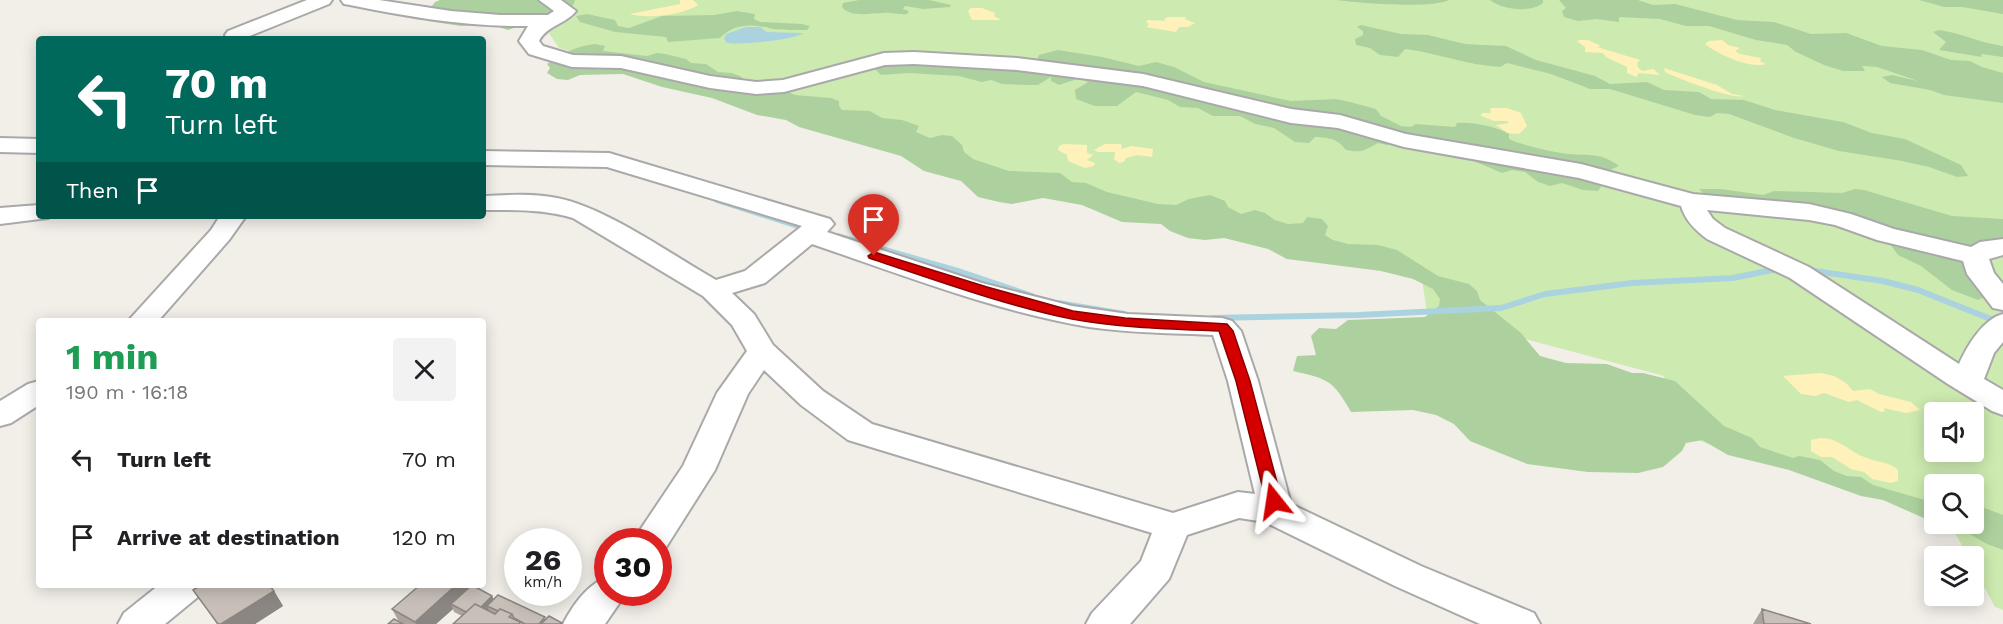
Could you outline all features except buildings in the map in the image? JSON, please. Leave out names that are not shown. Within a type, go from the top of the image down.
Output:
[{"type":"street","points":[[236,36],[323,0]]},
{"type":"street","points":[[350,0],[438,17],[471,20],[554,20]]},
{"type":"street","points":[[548,0],[567,10],[534,31],[529,41],[536,50],[572,61],[621,62],[710,82],[756,88],[784,86],[849,67],[894,58],[939,58],[1143,80],[1291,116],[1340,122],[1404,140],[1581,171],[1692,201],[1809,212],[1842,219],[1886,235],[1975,256],[1989,248],[2003,247]]},
{"type":"street","points":[[0,145],[36,146]]},
{"type":"street","points":[[486,158],[609,160],[821,224],[755,277],[713,290]]},
{"type":"street","points":[[1692,201],[1698,219],[1705,226],[1791,268],[2003,404]]},
{"type":"street","points":[[486,203],[526,202],[555,205],[582,213],[713,290],[744,320],[762,351],[812,398],[860,432],[1173,526],[1238,505],[1272,510],[1408,576],[1520,624]]},
{"type":"street","points":[[0,216],[36,213]]},
{"type":"street","points":[[145,318],[220,235],[231,219]]},
{"type":"street","points":[[809,235],[982,290],[1072,315],[1125,322],[1222,327],[1226,331],[1243,381],[1274,501],[1272,510]]},
{"type":"street","points":[[1975,256],[1981,274],[2003,302]]},
{"type":"street","points":[[1967,382],[1980,351],[2003,323]]},
{"type":"street","points":[[659,528],[698,470],[733,393],[762,351]]},
{"type":"street","points":[[0,415],[36,393]]},
{"type":"street","points":[[1106,624],[1156,568],[1173,526]]},
{"type":"street","points":[[138,624],[182,588]]},
{"type":"street","points":[[583,624],[597,606]]},
{"type":"green space","points":[[440,0],[575,0],[572,8],[508,30],[492,25],[461,26],[427,21],[423,18],[435,2]]},
{"type":"green space","points":[[453,0],[2003,0],[2003,610],[1995,607],[1984,587],[1984,546],[1962,546],[1956,534],[1984,534],[1984,474],[1924,474],[1924,506],[1669,432],[1664,376],[1427,313],[1420,267],[1295,250],[559,48],[540,20]]},
{"type":"green space","points":[[859,0],[929,0],[951,5],[950,7],[923,9],[905,6],[903,9],[909,11],[907,14],[855,14],[842,7],[843,3]]},
{"type":"green space","points":[[1336,0],[1449,0],[1440,3],[1411,5]]},
{"type":"green space","points":[[1490,0],[1543,0],[1543,3],[1531,8],[1516,9]]},
{"type":"green space","points":[[1559,0],[1638,0],[1653,5],[1675,4],[1737,20],[1774,22],[1811,34],[1846,33],[1882,46],[1922,50],[1951,60],[1970,61],[2003,73],[2003,103],[1944,95],[1930,90],[1890,83],[1882,77],[1892,75],[1918,81],[1877,67],[1862,66],[1865,71],[1843,71],[1796,52],[1787,45],[1756,40],[1709,26],[1686,26],[1660,19],[1619,17],[1619,22],[1597,19],[1578,21],[1564,17],[1562,11],[1566,8]]},
{"type":"green space","points":[[1919,0],[2003,0],[2003,14],[1962,7],[1944,7]]},
{"type":"green space","points":[[737,11],[755,14],[754,19],[760,22],[810,26],[807,30],[799,30],[745,26],[732,29],[720,38],[668,42],[666,37],[615,32],[580,22],[576,16],[587,14],[615,20],[618,26],[629,28],[662,16],[714,15]]},
{"type":"green space","points":[[1361,25],[1401,34],[1428,35],[1465,44],[1506,46],[1536,60],[1595,76],[1610,84],[1647,82],[1664,90],[1699,92],[1711,99],[1744,100],[1775,110],[1843,122],[1872,133],[1905,139],[1961,165],[1968,176],[1957,177],[1902,161],[1839,151],[1794,138],[1729,114],[1717,113],[1710,117],[1695,115],[1610,89],[1590,89],[1551,74],[1507,63],[1500,67],[1488,66],[1405,49],[1398,57],[1380,55],[1370,48],[1356,45],[1355,39],[1363,35],[1363,31],[1357,27]]},
{"type":"green space","points":[[1939,30],[2003,46],[2003,57],[1981,54],[1982,57],[1939,50],[1946,42],[1933,32]]},
{"type":"green space","points":[[588,45],[605,46],[603,51],[647,56],[657,53],[665,54],[686,59],[691,63],[706,64],[718,72],[732,73],[742,77],[740,81],[795,95],[831,98],[839,101],[842,110],[870,111],[882,118],[902,120],[919,126],[916,132],[930,138],[942,135],[952,136],[962,145],[964,152],[973,159],[1009,171],[1060,173],[1072,182],[1086,183],[1107,192],[1158,204],[1176,205],[1189,199],[1210,195],[1225,201],[1228,207],[1241,214],[1255,210],[1288,224],[1303,223],[1307,217],[1322,219],[1328,226],[1325,235],[1333,240],[1348,244],[1378,245],[1397,250],[1438,276],[1469,284],[1477,291],[1480,300],[1521,333],[1540,356],[1566,363],[1607,364],[1632,373],[1643,373],[1675,381],[1724,426],[1752,438],[1760,447],[1793,458],[1799,456],[1820,460],[1834,471],[1847,476],[1861,477],[1873,485],[1924,500],[1924,518],[1883,500],[1861,496],[1789,470],[1728,455],[1702,440],[1686,443],[1682,451],[1663,467],[1638,473],[1588,472],[1527,464],[1470,441],[1454,424],[1436,415],[1413,410],[1351,412],[1339,393],[1328,382],[1293,371],[1297,356],[1316,355],[1311,336],[1319,328],[1336,329],[1348,320],[1425,317],[1439,306],[1440,299],[1433,289],[1413,279],[1381,271],[1287,259],[1268,249],[1224,238],[1205,240],[1188,238],[1170,231],[1161,224],[1122,222],[1082,205],[1043,198],[1012,204],[978,197],[961,181],[924,171],[901,156],[799,127],[786,120],[757,115],[712,98],[662,87],[623,74],[580,75],[568,80],[557,79],[547,73],[550,68],[547,64],[575,49]]},
{"type":"green space","points":[[1058,50],[1139,66],[1156,62],[1174,67],[1204,82],[1291,101],[1336,99],[1350,102],[1376,109],[1381,116],[1401,126],[1411,127],[1416,124],[1455,127],[1457,123],[1484,125],[1509,134],[1509,139],[1521,144],[1563,153],[1600,157],[1619,166],[1599,175],[1604,182],[1598,191],[1583,190],[1562,183],[1550,186],[1538,182],[1525,172],[1512,170],[1502,173],[1464,157],[1450,156],[1432,147],[1394,142],[1387,145],[1378,143],[1366,150],[1356,151],[1346,150],[1329,138],[1315,137],[1309,143],[1295,142],[1274,128],[1255,124],[1240,116],[1213,116],[1198,108],[1180,107],[1168,100],[1136,92],[1117,106],[1095,106],[1076,99],[1075,90],[1088,82],[1080,78],[1059,85],[1051,81],[1051,77],[1038,85],[1002,84],[991,80],[982,82],[959,76],[909,73],[881,75],[874,68],[876,63],[1036,62],[1039,55]]},
{"type":"green space","points":[[1699,189],[1721,189],[1763,195],[1774,191],[1842,193],[1855,189],[1864,190],[1952,216],[2003,219],[2003,243],[1970,267],[1985,297],[1978,300],[1952,290],[1921,266],[1898,255],[1890,244],[1873,233],[1726,202],[1703,193]]},
{"type":"green space","points":[[1984,508],[2003,515],[2003,550],[1970,534],[1984,534]]},
{"type":"sand","points":[[680,0],[693,0],[698,5],[664,15],[630,14],[680,4]]},
{"type":"sand","points":[[971,8],[982,8],[995,13],[994,16],[1001,20],[972,20],[968,11]]},
{"type":"sand","points":[[1186,17],[1185,19],[1195,23],[1188,27],[1179,27],[1176,32],[1146,27],[1149,25],[1146,21],[1148,20],[1165,21],[1164,19]]},
{"type":"sand","points":[[1588,40],[1601,46],[1597,47],[1640,60],[1637,63],[1638,68],[1643,71],[1653,69],[1660,75],[1639,73],[1636,77],[1627,73],[1627,67],[1606,57],[1603,53],[1585,52],[1585,47],[1577,41]]},
{"type":"sand","points":[[1722,40],[1728,45],[1740,48],[1735,51],[1740,54],[1761,58],[1760,61],[1766,64],[1743,63],[1705,44],[1709,41]]},
{"type":"sand","points":[[1664,68],[1717,85],[1732,94],[1744,96],[1729,95],[1705,88],[1665,72]]},
{"type":"sand","points":[[1490,108],[1507,108],[1521,113],[1527,126],[1519,134],[1508,133],[1496,125],[1509,123],[1507,121],[1494,121],[1481,116],[1482,113],[1491,113]]},
{"type":"sand","points":[[1064,144],[1087,145],[1087,153],[1093,155],[1087,160],[1095,163],[1094,166],[1085,168],[1068,161],[1067,155],[1058,150],[1059,146]]},
{"type":"sand","points":[[1105,144],[1121,144],[1122,149],[1131,146],[1153,149],[1152,157],[1137,155],[1119,163],[1114,159],[1115,152],[1094,150]]},
{"type":"sand","points":[[1821,373],[1834,376],[1846,383],[1853,391],[1870,389],[1879,394],[1911,402],[1920,410],[1906,413],[1884,408],[1885,411],[1881,412],[1857,400],[1849,402],[1824,393],[1815,396],[1801,394],[1783,376]]},
{"type":"sand","points":[[1820,438],[1833,440],[1871,460],[1894,467],[1898,470],[1898,481],[1891,483],[1872,479],[1864,472],[1851,469],[1832,457],[1821,457],[1811,451],[1811,440]]},
{"type":"water","points":[[746,27],[760,27],[767,32],[803,33],[790,38],[755,43],[727,43],[724,39],[726,34]]},
{"type":"waterway","points":[[717,200],[801,227]]},
{"type":"waterway","points":[[837,236],[961,272],[1032,296]]},
{"type":"waterway","points":[[1213,318],[1359,315],[1501,308],[1545,294],[1632,283],[1733,278],[1782,268]]},
{"type":"waterway","points":[[1808,270],[1883,281],[1918,290],[2003,324]]},
{"type":"waterway","points":[[1058,303],[1124,314]]},
{"type":"route","points":[[874,256],[1072,315],[1125,322],[1222,327],[1226,331],[1243,381],[1274,501]]}]
